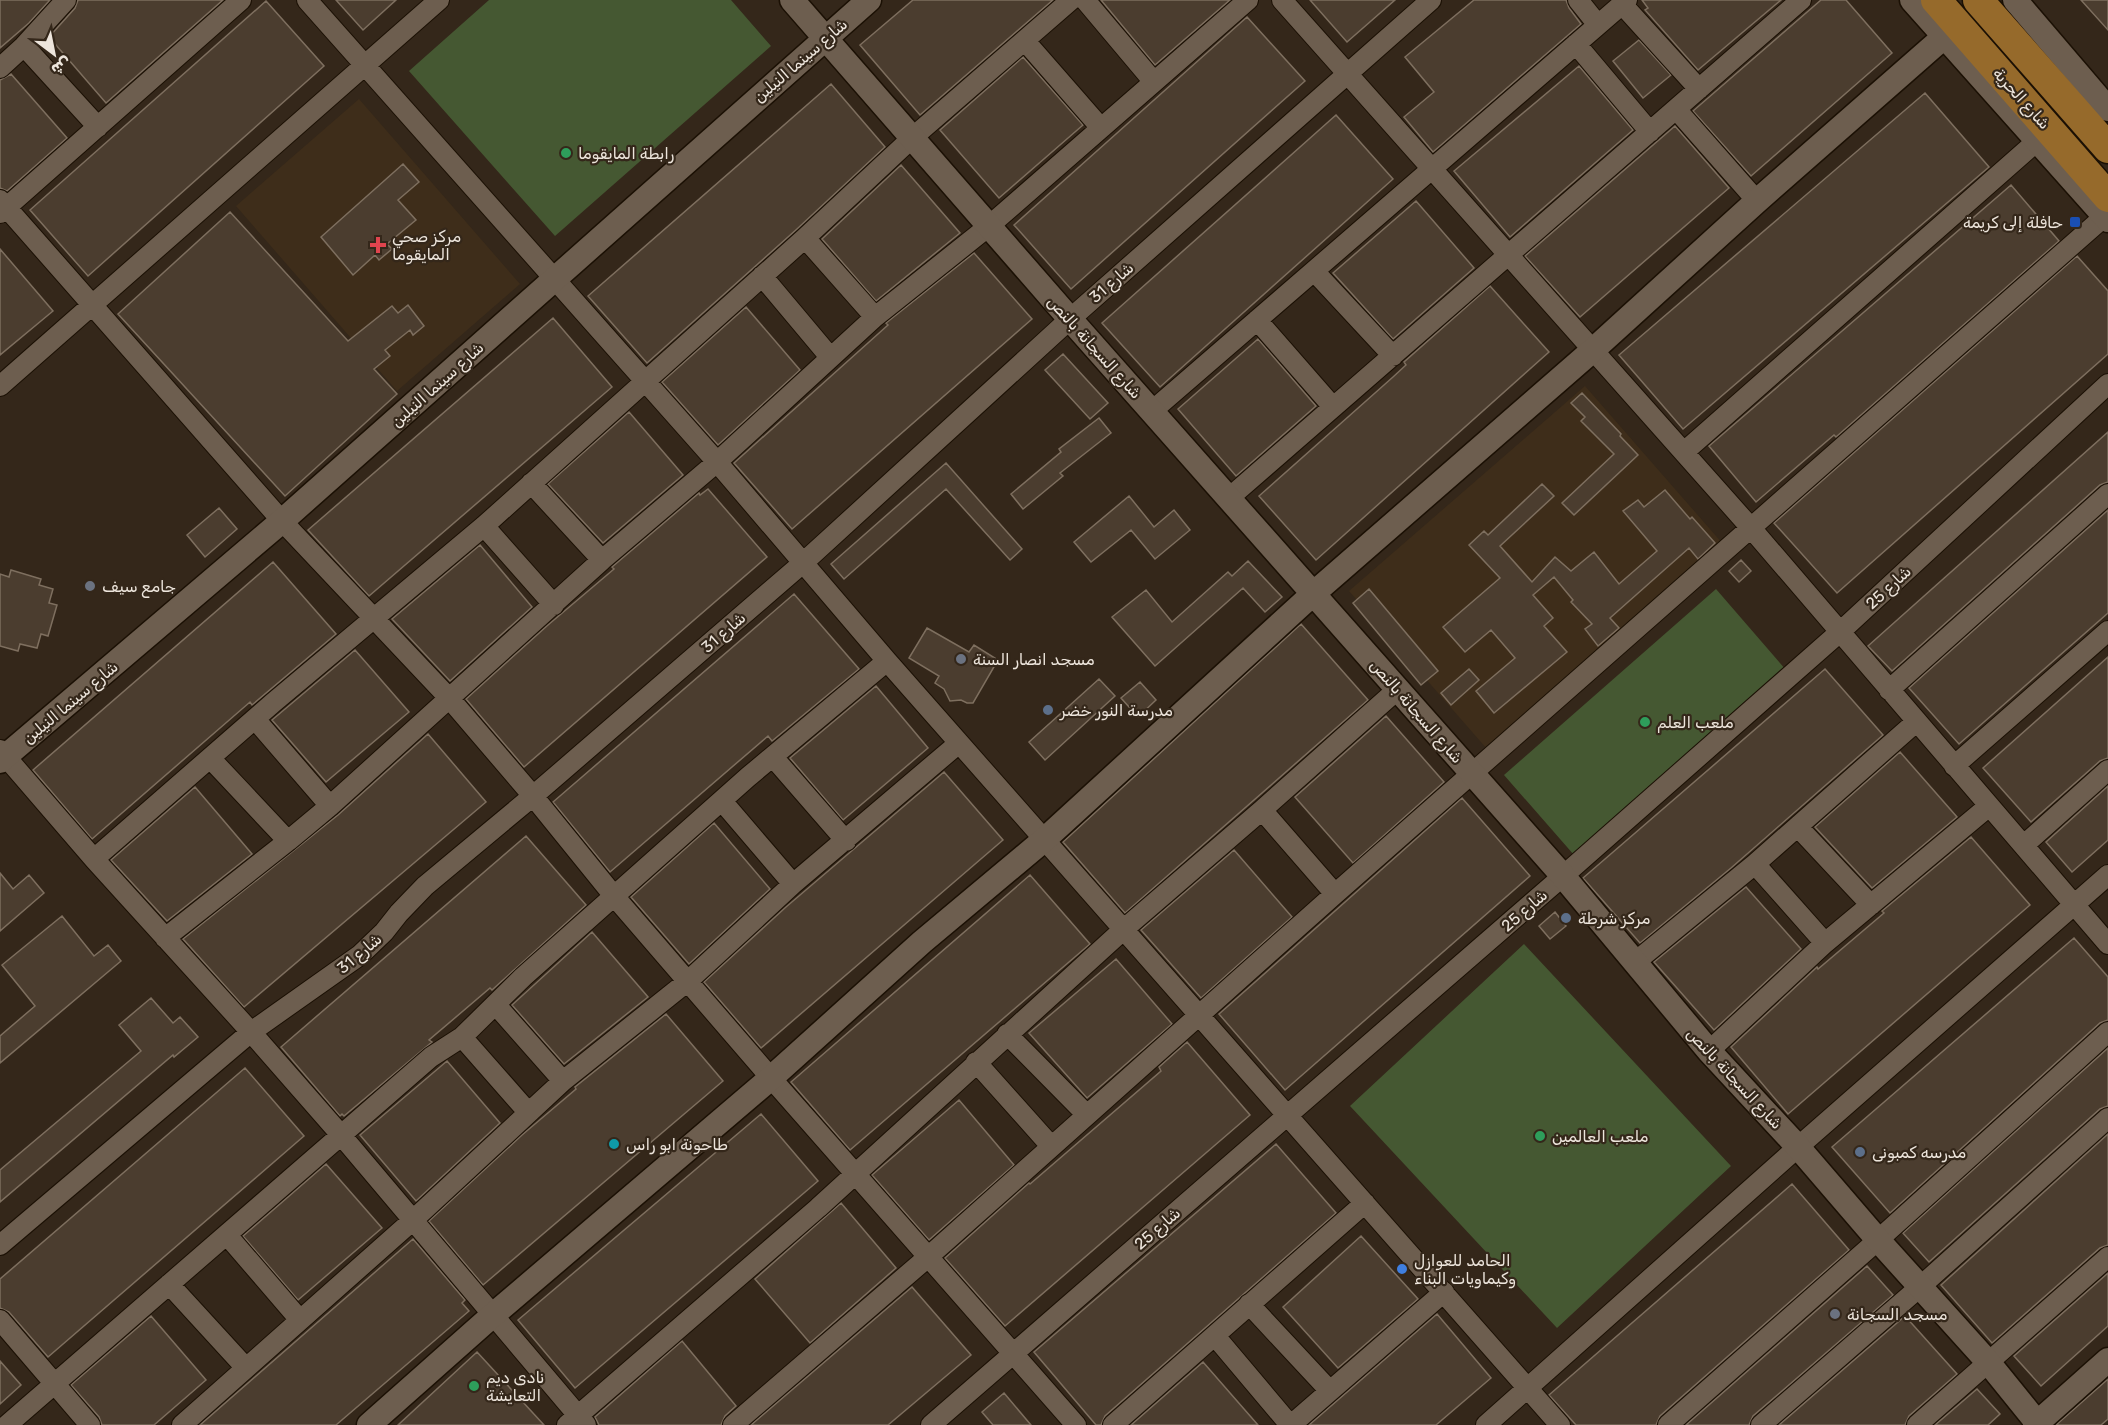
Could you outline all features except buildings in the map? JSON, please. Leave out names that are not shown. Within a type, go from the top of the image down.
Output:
[{"type":"main road","name":"شارع الحرية","points":[[1936,0],[1957,38],[2107,211]]},
{"type":"main road","name":"شارع الحرية","points":[[1996,7],[2108,148]]},
{"type":"main road","points":[[1957,38],[1996,7]]},
{"type":"street","points":[[0,68],[24,46],[66,0]]},
{"type":"street","points":[[241,0],[98,127],[2,207],[92,305],[282,521],[450,699],[614,896],[855,1175],[1076,1425]]},
{"type":"street","points":[[307,0],[717,462],[887,661],[1560,1425]]},
{"type":"street","points":[[0,386],[439,0]]},
{"type":"street","name":"شارع السجانة بالنص","points":[[792,0],[1070,319],[1563,876],[1709,1051],[1798,1147],[1988,1362],[2037,1424]]},
{"type":"street","name":"شارع سينما النيلين","points":[[2,756],[282,521],[869,0]]},
{"type":"street","points":[[94,859],[255,719],[484,526],[805,238],[912,138],[1071,0]]},
{"type":"street","points":[[1085,0],[1154,82]]},
{"type":"street","points":[[165,938],[330,806],[602,560],[717,462],[875,317],[989,226],[1248,0]]},
{"type":"street","points":[[1282,0],[1751,528],[2108,944]]},
{"type":"street","name":"شارع 31","points":[[4,1235],[251,1032],[360,955],[384,933],[399,913],[425,886],[804,562],[1070,319],[1431,0]]},
{"type":"street","points":[[1578,0],[1598,25]]},
{"type":"street","points":[[1229,498],[1802,0]]},
{"type":"street","points":[[733,1425],[928,1257],[1199,1014],[2107,211],[2037,141],[1957,38],[1912,0]]},
{"type":"street","points":[[1152,411],[1625,2],[1699,89]]},
{"type":"street","points":[[1996,7],[2108,109]]},
{"type":"street","points":[[369,1425],[771,1078],[922,942],[1045,839],[1314,593],[1593,350],[1757,201],[1957,38]]},
{"type":"street","points":[[1024,41],[1101,128]]},
{"type":"street","points":[[1576,44],[1650,132]]},
{"type":"street","points":[[24,46],[98,127]]},
{"type":"street","points":[[1676,110],[1757,201]]},
{"type":"street","points":[[1684,453],[2037,141]]},
{"type":"street","points":[[805,238],[875,317]]},
{"type":"street","points":[[1314,271],[1393,356]]},
{"type":"street","points":[[762,276],[830,357]]},
{"type":"street","points":[[1257,320],[1334,407]]},
{"type":"street","name":"شارع 25","points":[[931,1425],[1563,876],[1841,631],[2108,384]]},
{"type":"street","points":[[531,483],[602,560]]},
{"type":"street","points":[[1888,690],[2108,494]]},
{"type":"street","points":[[484,526],[554,605]]},
{"type":"street","points":[[1954,766],[2108,631]]},
{"type":"street","points":[[7,1425],[431,1057],[462,1037],[523,977],[614,896],[887,661]]},
{"type":"street","points":[[2,756],[251,1032],[341,1136],[494,1315],[577,1422],[855,1175],[1124,928],[1398,689]]},
{"type":"street","points":[[255,719],[330,806]]},
{"type":"street","points":[[1634,963],[1755,864],[1916,722]]},
{"type":"street","points":[[182,1425],[412,1221],[563,1081],[688,981],[793,884],[959,743]]},
{"type":"street","points":[[773,757],[846,841]]},
{"type":"street","points":[[210,758],[288,841]]},
{"type":"street","points":[[2024,845],[2108,770]]},
{"type":"street","points":[[722,801],[793,884]]},
{"type":"street","points":[[1709,1051],[1825,943],[1989,806]]},
{"type":"street","points":[[1262,810],[1335,894]]},
{"type":"street","points":[[1798,827],[1870,905]]},
{"type":"street","points":[[1755,864],[1825,943]]},
{"type":"street","points":[[1486,1425],[2108,875]]},
{"type":"street","points":[[496,1005],[563,1081]]},
{"type":"street","points":[[1668,1425],[1878,1240],[2108,1032]]},
{"type":"street","points":[[1007,1034],[1087,1114]]},
{"type":"street","points":[[462,1037],[528,1112]]},
{"type":"street","points":[[976,1062],[1051,1146]]},
{"type":"street","points":[[1761,1425],[1921,1286],[2108,1118]]},
{"type":"street","points":[[1113,1425],[1365,1203]]},
{"type":"street","points":[[227,1235],[300,1320]]},
{"type":"street","points":[[1917,1425],[2108,1257]]},
{"type":"street","points":[[169,1284],[246,1368]]},
{"type":"street","points":[[1215,1335],[1291,1425],[1444,1293]]},
{"type":"street","points":[[1249,1304],[1330,1391]]},
{"type":"street","points":[[0,1320],[90,1425]]},
{"type":"street","points":[[2037,1424],[2108,1360]]},
{"type":"shaded area","name":"مركز صحي المايقوما","points":[[359,99],[520,284],[397,391],[236,206]]},
{"type":"shaded area","points":[[1585,386],[1723,544],[1487,749],[1349,591]]},
{"type":"green space","name":"رابطة المايقوما","points":[[489,0],[731,0],[771,46],[555,236],[409,71]]},
{"type":"green space","name":"ملعب العلم","points":[[1716,589],[1786,670],[1574,855],[1504,775]]},
{"type":"green space","name":"ملعب العالمين","points":[[1524,944],[1731,1166],[1557,1328],[1350,1106]]},
{"type":"place","name":"رابطة المايقوما","points":[[566,153]]},
{"type":"place","name":"حافلة إلى كريمة","points":[[2075,222]]},
{"type":"place","name":"مركز صحي المايقوما","points":[[378,245]]},
{"type":"place","name":"جامع سيف","points":[[90,586]]},
{"type":"place","name":"مسجد انصار السنة","points":[[961,659]]},
{"type":"place","name":"مدرسة النور خضر","points":[[1048,710]]},
{"type":"place","name":"ملعب العلم","points":[[1645,722]]},
{"type":"place","name":"مركز شرطة","points":[[1566,918]]},
{"type":"place","name":"ملعب العالمين","points":[[1540,1136]]},
{"type":"place","name":"طاحونة ابو راس","points":[[614,1144]]},
{"type":"place","name":"مدرسه كمبونى","points":[[1860,1152]]},
{"type":"place","name":"الحامد للعوازل وكيماويات البناء","points":[[1402,1269]]},
{"type":"place","name":"مسجد السجانة","points":[[1835,1314]]},
{"type":"place","name":"نادى ديم التعايشة","points":[[474,1386]]}]
